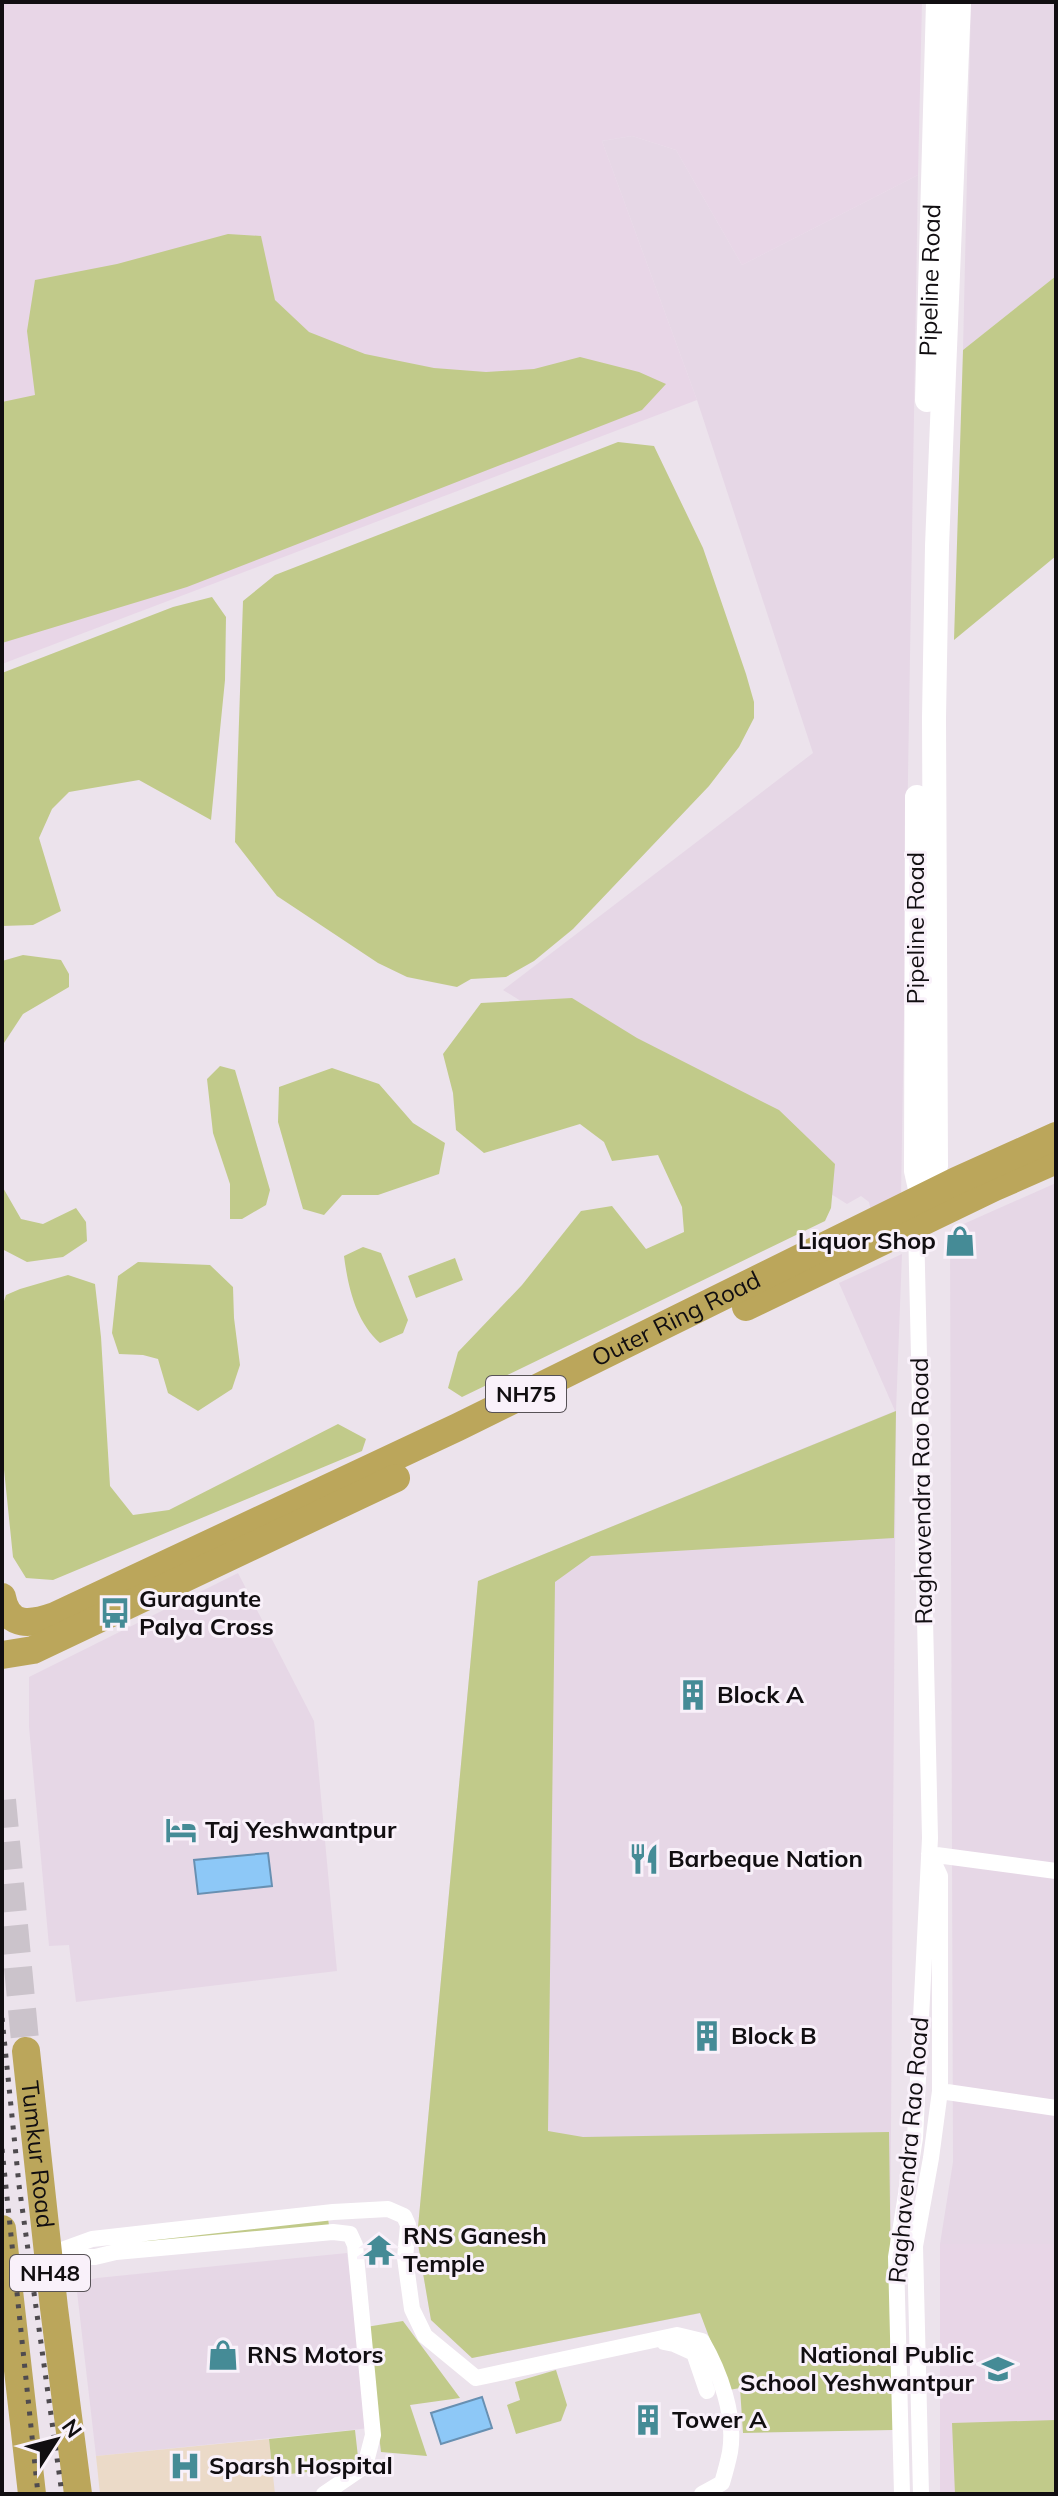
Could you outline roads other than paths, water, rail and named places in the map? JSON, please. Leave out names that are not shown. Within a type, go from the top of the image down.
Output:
[{"type":"highway","name":"Outer Ring Road","points":[[2,1655],[33,1650],[115,1613],[919,1212],[1056,1136]]},
{"type":"highway","name":"Outer Ring Road","points":[[2,1597],[10,1616],[21,1622],[36,1623],[55,1616],[919,1212],[1056,1160]]},
{"type":"highway","name":"Tumkur Road","points":[[26,2051],[78,2494]]},
{"type":"highway","name":"Tumkur Road","points":[[2,2229],[32,2494]]},
{"type":"main road","name":"Pipeline Road","points":[[919,1212],[936,1166],[926,1108],[916,851],[938,2]]},
{"type":"main road","name":"Pipeline Road","points":[[926,1108],[937,546],[959,2]]},
{"type":"street","name":"Raghavendra Rao Road","points":[[902,2494],[896,2257],[915,2138],[929,1854],[919,1212]]},
{"type":"street","name":"Raghavendra Rao Road","points":[[921,2494],[915,2246],[940,2091],[940,1876],[929,1854]]},
{"type":"street","points":[[929,1854],[1056,1871]]},
{"type":"street","points":[[940,2091],[1056,2108]]},
{"type":"street","points":[[48,2255],[92,2239],[333,2212],[388,2209],[404,2216],[408,2225],[405,2258],[412,2309],[425,2336],[476,2378],[677,2335],[702,2341],[715,2362],[731,2422],[731,2450],[722,2483],[702,2494]]},
{"type":"street","points":[[333,2212],[333,2232]]},
{"type":"street","points":[[48,2255],[95,2257],[116,2252],[333,2232],[350,2234],[355,2245],[373,2435],[365,2466],[324,2494]]},
{"type":"street","points":[[654,2340],[694,2353],[707,2391]]},
{"type":"water","points":[[268,1853],[272,1886],[198,1894],[194,1860]]},
{"type":"water","points":[[482,2397],[492,2428],[441,2444],[431,2413]]},
{"type":"tunnel","points":[[2,1800],[26,2051]]},
{"type":"railway","points":[[2,2018],[19,2185],[62,2494]]},
{"type":"railway","points":[[2,2149],[38,2494]]},
{"type":"place","name":"Liquor Shop","points":[[960,1241]]},
{"type":"place","name":"Guragunte Palya Cross","points":[[115,1613]]},
{"type":"place","name":"Block A","points":[[693,1695]]},
{"type":"place","name":"Taj Yeshwantpur","points":[[181,1830]]},
{"type":"place","name":"Barbeque Nation","points":[[644,1859]]},
{"type":"place","name":"Block B","points":[[707,2036]]},
{"type":"place","name":"RNS Ganesh Temple","points":[[379,2250]]},
{"type":"place","name":"RNS Motors","points":[[223,2355]]},
{"type":"place","name":"National Public School Yeshwantpur","points":[[998,2369]]},
{"type":"place","name":"Tower A","points":[[648,2420]]},
{"type":"place","name":"Sparsh Hospital","points":[[185,2466]]}]
